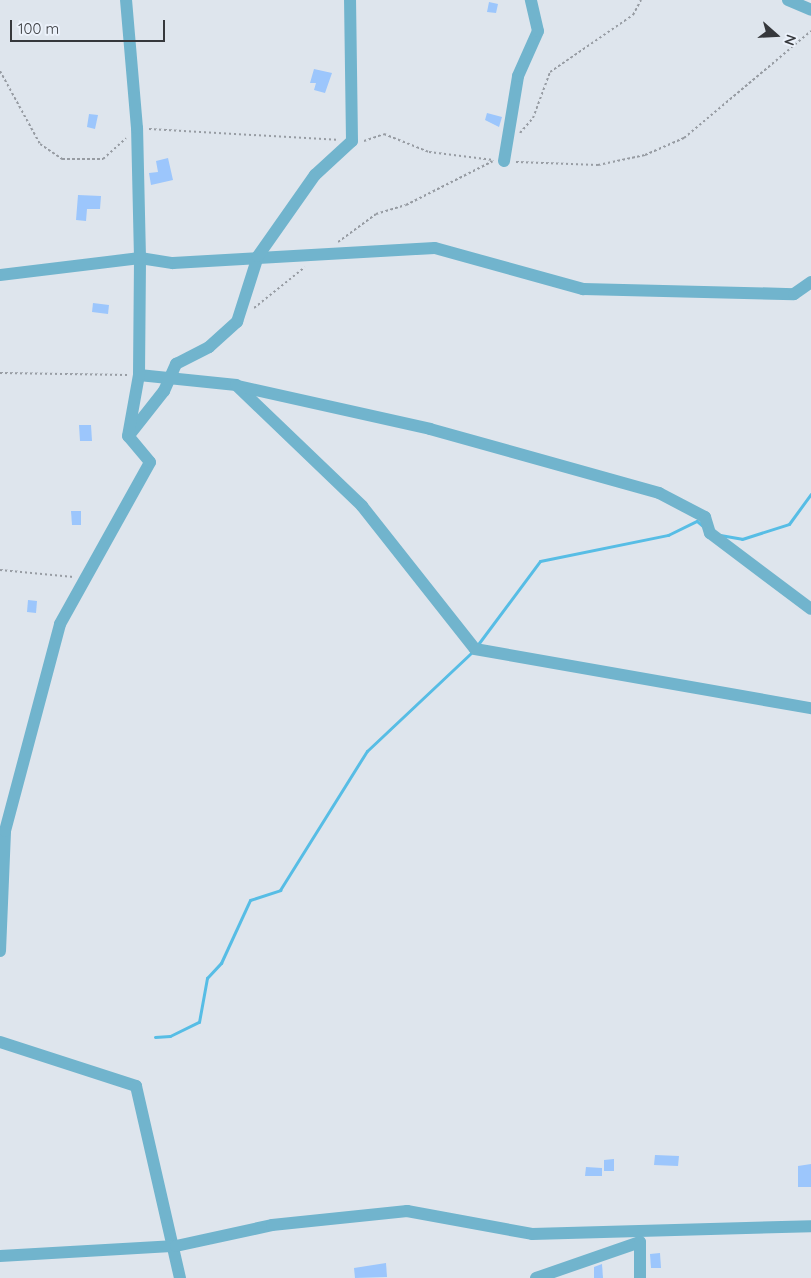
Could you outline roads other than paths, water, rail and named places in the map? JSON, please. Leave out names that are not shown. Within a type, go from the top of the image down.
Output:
[{"type":"street","points":[[126,0],[137,128],[140,258],[139,375],[128,436]]},
{"type":"street","points":[[128,436],[170,378],[176,364],[209,347],[237,322],[258,256],[315,175],[352,141],[350,0]]},
{"type":"street","points":[[501,157],[518,76],[538,31],[531,0]]},
{"type":"street","points":[[788,0],[811,10]]},
{"type":"street","points":[[0,275],[140,258],[173,263],[258,256],[435,248],[583,289],[794,294],[811,282]]},
{"type":"street","points":[[139,375],[236,385],[430,429],[659,493],[705,517],[710,533],[811,609]]},
{"type":"street","points":[[236,385],[362,506],[475,649],[811,708]]},
{"type":"street","points":[[0,951],[5,831],[60,624],[83,578],[150,462],[128,436]]},
{"type":"street","points":[[0,1042],[136,1086],[176,1246],[180,1278]]},
{"type":"street","points":[[0,1256],[176,1246],[272,1225],[407,1211],[532,1234],[811,1226]]},
{"type":"street","points":[[536,1278],[640,1242],[640,1278]]},
{"type":"waterway","points":[[720,535],[742,539],[789,524],[811,494]]},
{"type":"waterway","points":[[476,647],[540,561],[668,535],[697,521],[704,527]]},
{"type":"waterway","points":[[155,1037],[170,1036],[199,1022],[207,978],[221,963],[250,900],[280,890],[367,751],[472,652]]}]
